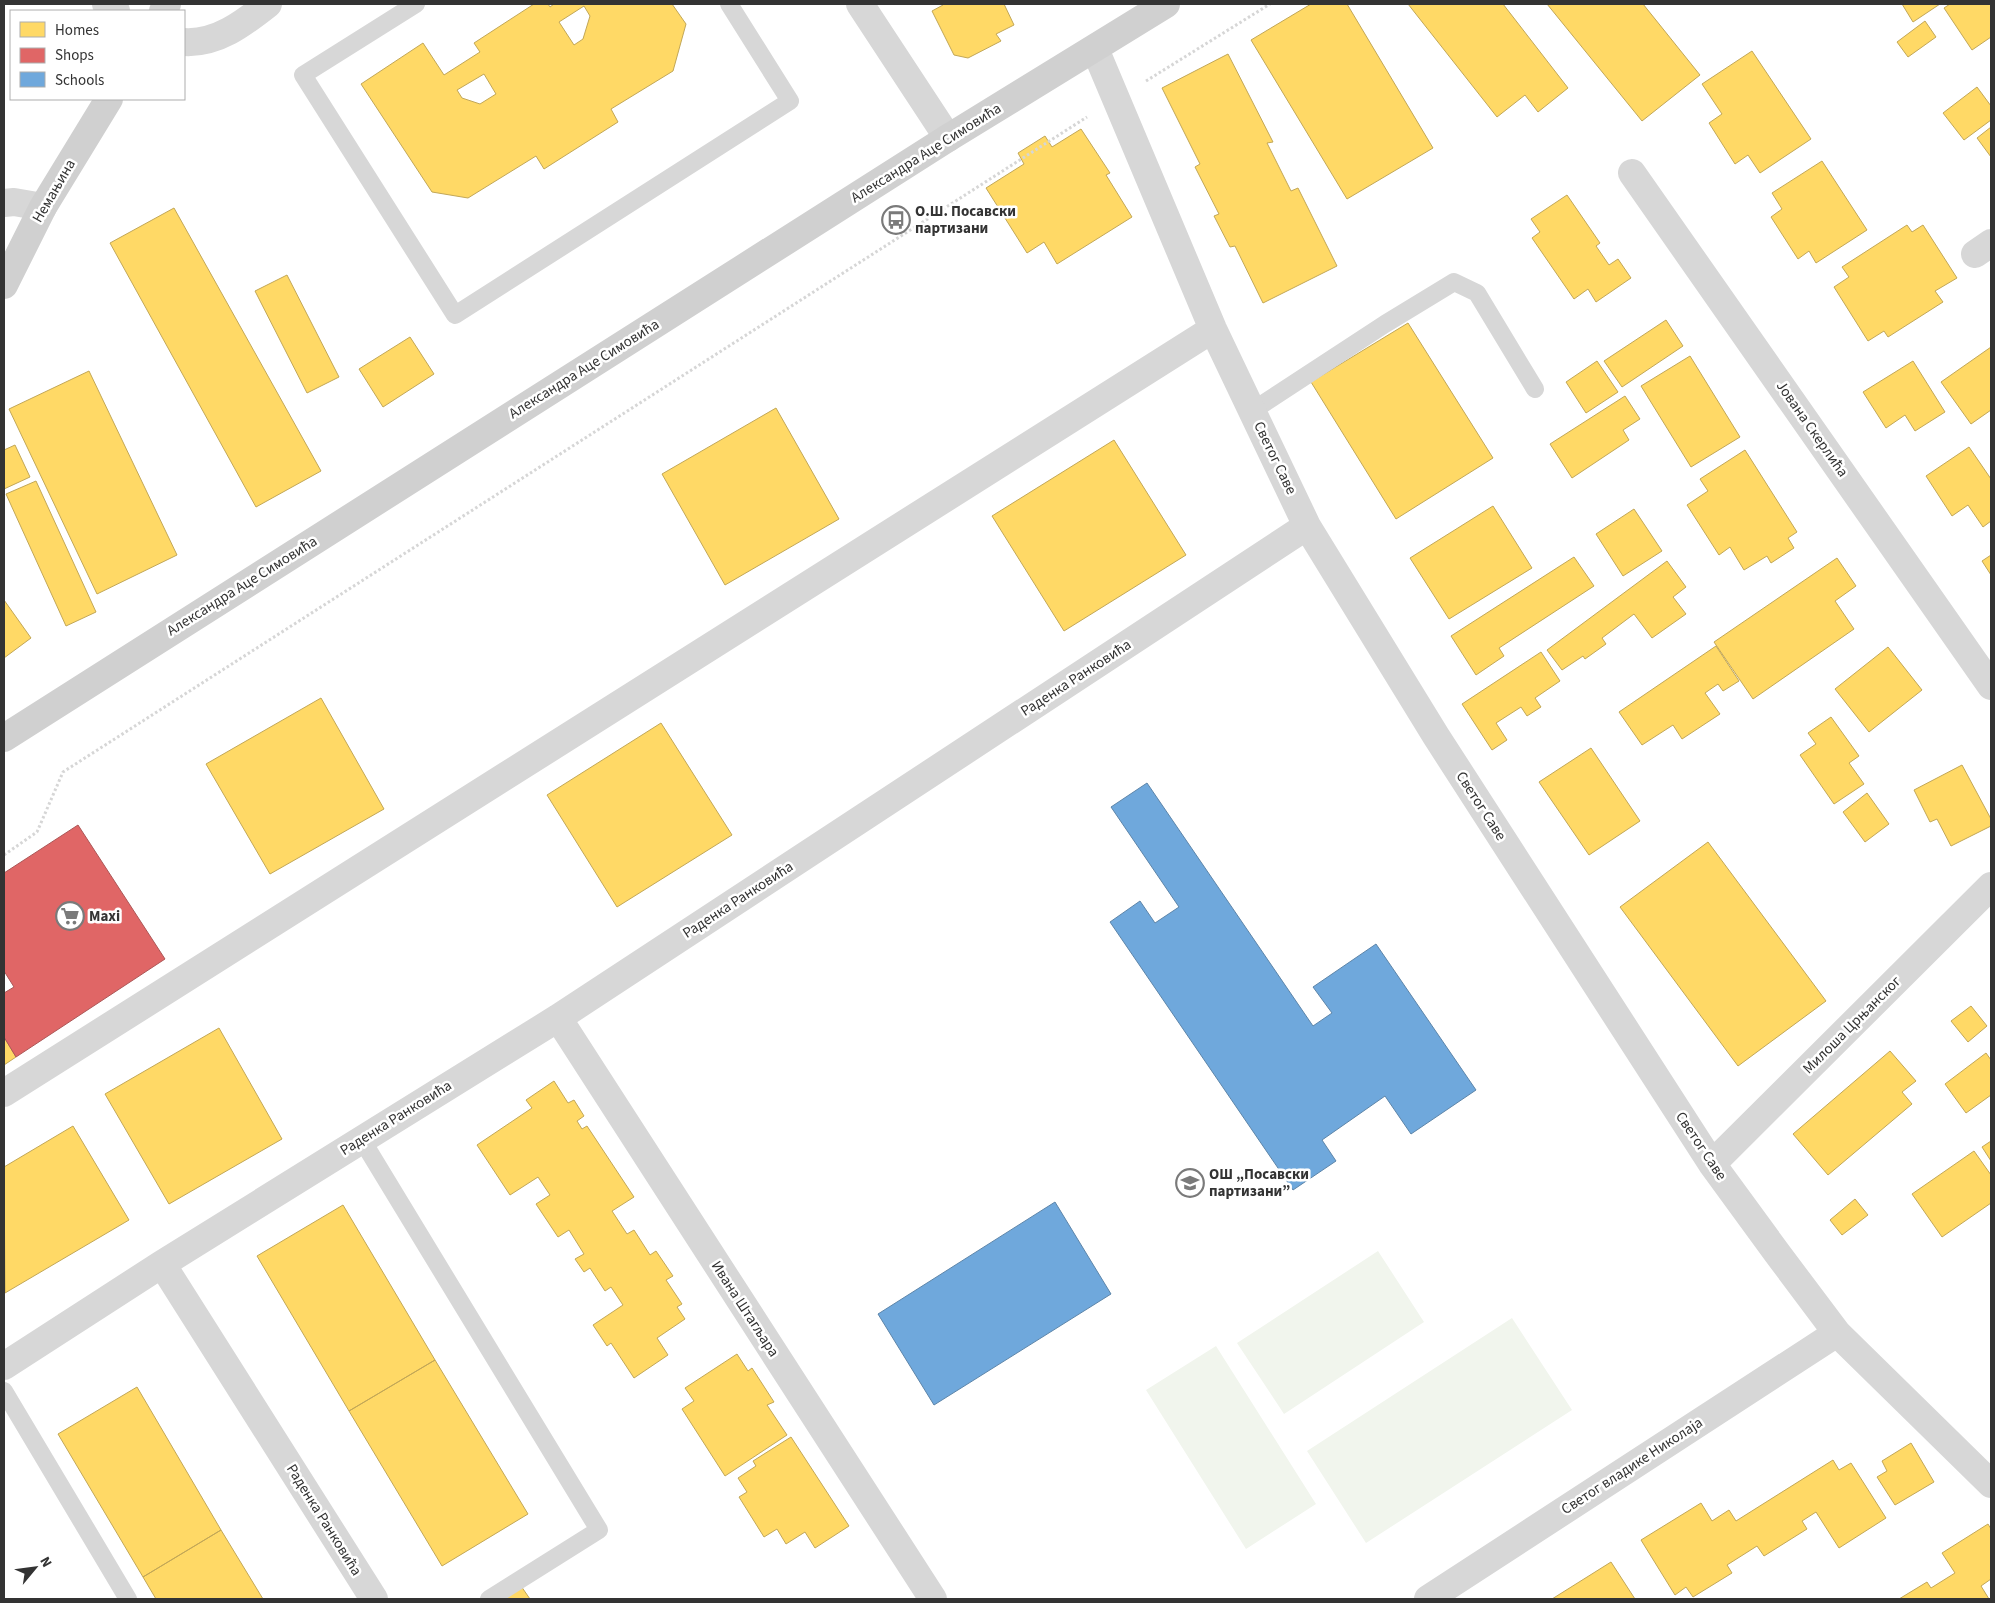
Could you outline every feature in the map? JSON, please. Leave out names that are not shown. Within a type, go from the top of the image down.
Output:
[{"type":"street","points":[[185,42],[211,40],[236,28],[268,4]]},
{"type":"street","points":[[860,4],[948,138]]},
{"type":"street","name":"Александра Аце Симовића","points":[[4,738],[948,138],[1166,4]]},
{"type":"street","name":"Светог Саве","points":[[1095,49],[1213,329],[1308,526],[1436,736],[1712,1164],[1837,1333],[1991,1484]]},
{"type":"street","name":"Немањина","points":[[4,285],[43,207],[108,100]]},
{"type":"street","name":"Јована Скерлића","points":[[1632,173],[1991,686]]},
{"type":"street","points":[[4,203],[14,202],[43,207]]},
{"type":"street","points":[[4,1093],[1213,329]]},
{"type":"street","name":"Раденка Ранковића","points":[[4,1366],[162,1264],[558,1018],[1308,526]]},
{"type":"street","name":"Милоша Црњанског","points":[[1712,1164],[1991,886]]},
{"type":"street","name":"Ивана Штагљара","points":[[558,1018],[933,1599]]},
{"type":"street","name":"Раденка Ранковића","points":[[162,1264],[374,1599]]},
{"type":"street","name":"Светог владике Николаја","points":[[1428,1599],[1460,1591],[1837,1333]]},
{"type":"lane","points":[[416,4],[303,76],[455,315],[790,101],[729,4]]},
{"type":"lane","points":[[1252,411],[1385,324],[1454,282],[1477,293],[1535,389]]},
{"type":"lane","points":[[362,1140],[599,1530],[489,1599]]},
{"type":"lane","points":[[4,1390],[128,1599]]},
{"type":"path","points":[[4,855],[37,832],[63,772],[1116,99],[1270,4]]},
{"type":"shaded area","points":[[1378,1251],[1424,1322],[1284,1414],[1237,1343]]},
{"type":"shaded area","points":[[1512,1318],[1572,1410],[1366,1543],[1307,1451]]},
{"type":"shaded area","points":[[1216,1346],[1316,1504],[1246,1549],[1146,1390]]},
{"type":"building: Homes","points":[[534,4],[548,4],[550,7],[554,4],[672,4],[686,24],[673,71],[611,109],[618,122],[544,169],[536,156],[468,198],[432,192],[361,84],[423,43],[444,75],[480,52],[474,43]],"holes":[[[584,6],[590,16],[583,39],[574,45],[559,22]],[[484,74],[496,94],[480,104],[462,98],[457,90]]]},
{"type":"building: Homes","points":[[942,4],[1004,4],[1014,25],[996,34],[1001,41],[968,58],[954,55],[932,11]]},
{"type":"building: Homes","points":[[1311,4],[1347,4],[1433,148],[1347,199],[1251,40]]},
{"type":"building: Homes","points":[[1408,4],[1503,4],[1568,88],[1538,112],[1525,95],[1497,117]]},
{"type":"building: Homes","points":[[1547,4],[1643,4],[1700,75],[1642,121]]},
{"type":"building: Homes","points":[[1902,4],[1940,4],[1913,22]]},
{"type":"building: Homes","points":[[1950,4],[1991,4],[1991,37],[1972,50],[1944,8]]},
{"type":"building: Homes","points":[[1925,21],[1936,37],[1908,57],[1897,42]]},
{"type":"building: Homes","points":[[1752,51],[1811,139],[1760,173],[1748,155],[1735,164],[1709,123],[1722,114],[1702,84]]},
{"type":"building: Homes","points":[[1228,54],[1273,142],[1267,143],[1291,191],[1298,188],[1337,266],[1263,303],[1235,246],[1230,247],[1214,216],[1219,214],[1195,167],[1200,164],[1162,88]]},
{"type":"building: Homes","points":[[1977,87],[1991,106],[1991,120],[1964,140],[1943,113]]},
{"type":"building: Homes","points":[[1991,127],[1991,157],[1977,138]]},
{"type":"building: Homes","points":[[1081,129],[1110,173],[1106,175],[1132,217],[1057,264],[1044,242],[1027,253],[986,188],[1024,164],[1018,153],[1045,136],[1052,147]]},
{"type":"building: Homes","points":[[1822,161],[1867,230],[1816,263],[1809,251],[1798,259],[1771,217],[1782,209],[1772,193]]},
{"type":"building: Homes","points":[[1567,195],[1600,243],[1596,246],[1609,265],[1618,259],[1631,278],[1596,302],[1588,289],[1574,299],[1532,238],[1540,232],[1531,219]]},
{"type":"building: Homes","points":[[174,208],[321,471],[256,507],[110,243]]},
{"type":"building: Homes","points":[[1907,225],[1912,232],[1923,225],[1957,278],[1935,291],[1943,302],[1888,337],[1884,331],[1868,341],[1834,287],[1849,277],[1842,267]]},
{"type":"building: Homes","points":[[287,275],[339,377],[307,393],[255,291]]},
{"type":"building: Homes","points":[[1666,320],[1683,346],[1622,387],[1604,361]]},
{"type":"building: Homes","points":[[1408,323],[1493,458],[1396,519],[1311,382]]},
{"type":"building: Homes","points":[[410,337],[434,374],[383,407],[359,369]]},
{"type":"building: Homes","points":[[1991,347],[1991,410],[1971,424],[1941,382]]},
{"type":"building: Homes","points":[[1690,356],[1740,437],[1691,467],[1641,386]]},
{"type":"building: Homes","points":[[1597,361],[1618,392],[1586,413],[1566,382]]},
{"type":"building: Homes","points":[[1913,361],[1945,412],[1915,431],[1905,415],[1886,428],[1863,392]]},
{"type":"building: Homes","points":[[89,371],[177,555],[97,594],[9,409]]},
{"type":"building: Homes","points":[[1625,396],[1640,419],[1623,430],[1629,440],[1572,478],[1550,444]]},
{"type":"building: Homes","points":[[776,408],[839,519],[725,585],[662,474]]},
{"type":"building: Homes","points":[[1114,440],[1186,555],[1064,631],[992,516]]},
{"type":"building: Homes","points":[[15,445],[30,477],[4,489],[4,450]]},
{"type":"building: Homes","points":[[1969,447],[1991,479],[1991,521],[1983,527],[1968,505],[1952,516],[1926,476]]},
{"type":"building: Homes","points":[[1745,450],[1797,532],[1788,538],[1794,548],[1771,563],[1767,556],[1744,570],[1730,547],[1719,555],[1687,505],[1708,491],[1700,479]]},
{"type":"building: Homes","points":[[36,481],[96,612],[66,626],[6,494]]},
{"type":"building: Homes","points":[[1493,506],[1532,568],[1449,619],[1410,558]]},
{"type":"building: Homes","points":[[1634,509],[1662,551],[1623,576],[1596,534]]},
{"type":"building: Homes","points":[[1991,555],[1991,575],[1982,561]]},
{"type":"building: Homes","points":[[1574,557],[1594,586],[1499,648],[1504,656],[1476,675],[1451,636]]},
{"type":"building: Homes","points":[[1837,558],[1856,586],[1835,601],[1854,629],[1753,699],[1714,642]]},
{"type":"building: Homes","points":[[1667,561],[1686,587],[1673,597],[1686,614],[1652,638],[1634,614],[1602,638],[1606,644],[1585,659],[1583,656],[1562,670],[1547,650]]},
{"type":"building: Homes","points":[[4,600],[31,638],[4,658]]},
{"type":"building: Homes","points":[[1716,646],[1739,681],[1723,691],[1718,684],[1705,693],[1720,714],[1682,739],[1673,725],[1642,745],[1619,712]]},
{"type":"building: Homes","points":[[1888,647],[1922,690],[1869,732],[1835,689]]},
{"type":"building: Homes","points":[[1541,652],[1560,681],[1535,698],[1541,707],[1527,716],[1521,707],[1496,723],[1507,740],[1492,750],[1462,704]]},
{"type":"building: Homes","points":[[321,698],[384,809],[270,874],[206,764]]},
{"type":"building: Homes","points":[[1831,717],[1859,756],[1849,763],[1864,784],[1834,804],[1800,755],[1816,744],[1808,733]]},
{"type":"building: Homes","points":[[661,723],[732,835],[617,907],[547,795]]},
{"type":"building: Homes","points":[[1591,748],[1640,821],[1589,855],[1539,782]]},
{"type":"building: Homes","points":[[1962,765],[1991,819],[1991,826],[1951,846],[1937,819],[1930,822],[1914,790]]},
{"type":"building: Homes","points":[[1867,793],[1889,824],[1865,842],[1843,812]]},
{"type":"building: Homes","points":[[1708,842],[1826,1001],[1738,1066],[1620,907]]},
{"type":"building: Homes","points":[[1971,1006],[1987,1026],[1968,1042],[1951,1021]]},
{"type":"building: Homes","points":[[219,1028],[282,1139],[169,1204],[105,1094]]},
{"type":"building: Homes","points":[[4,1037],[16,1057],[4,1065]]},
{"type":"building: Homes","points":[[1890,1051],[1916,1081],[1902,1092],[1912,1104],[1828,1175],[1793,1134]]},
{"type":"building: Homes","points":[[1986,1053],[1991,1060],[1991,1095],[1966,1113],[1945,1084]]},
{"type":"building: Homes","points":[[554,1081],[568,1103],[574,1100],[584,1116],[577,1121],[582,1129],[587,1126],[634,1197],[612,1211],[627,1234],[634,1230],[650,1255],[656,1251],[673,1276],[666,1280],[682,1304],[677,1307],[685,1319],[657,1338],[668,1355],[634,1378],[611,1343],[607,1346],[593,1325],[623,1305],[611,1287],[605,1291],[590,1268],[584,1272],[575,1259],[584,1254],[569,1230],[558,1237],[536,1204],[550,1195],[538,1177],[510,1195],[477,1145],[532,1108],[526,1100]]},
{"type":"building: Homes","points":[[73,1126],[129,1220],[5,1293],[4,1167]]},
{"type":"building: Homes","points":[[1991,1141],[1991,1161],[1982,1147]]},
{"type":"building: Homes","points":[[1974,1151],[1991,1175],[1991,1203],[1942,1237],[1912,1194]]},
{"type":"building: Homes","points":[[1855,1199],[1868,1215],[1842,1235],[1830,1220]]},
{"type":"building: Homes","points":[[343,1205],[435,1360],[349,1411],[257,1256]]},
{"type":"building: Homes","points":[[737,1354],[748,1371],[752,1368],[774,1402],[767,1405],[787,1435],[725,1476],[682,1409],[694,1401],[685,1388]]},
{"type":"building: Homes","points":[[435,1360],[528,1514],[442,1566],[349,1411]]},
{"type":"building: Homes","points":[[137,1387],[221,1530],[143,1577],[58,1434]]},
{"type":"building: Homes","points":[[791,1437],[849,1526],[815,1548],[805,1532],[786,1544],[777,1529],[764,1537],[739,1497],[747,1492],[738,1478],[756,1466],[753,1461]]},
{"type":"building: Homes","points":[[1911,1443],[1934,1482],[1895,1505],[1877,1477],[1887,1471],[1882,1461]]},
{"type":"building: Homes","points":[[1833,1460],[1839,1470],[1851,1463],[1886,1518],[1839,1548],[1816,1512],[1802,1521],[1807,1529],[1764,1556],[1757,1546],[1727,1565],[1732,1573],[1693,1597],[1686,1587],[1675,1595],[1641,1540],[1701,1503],[1712,1521],[1729,1510],[1736,1521]]},
{"type":"building: Homes","points":[[1988,1524],[1991,1529],[1991,1579],[1981,1586],[1989,1599],[1899,1599],[1927,1582],[1931,1588],[1955,1573],[1942,1553]]},
{"type":"building: Homes","points":[[221,1530],[263,1599],[156,1599],[143,1577]]},
{"type":"building: Homes","points":[[1611,1562],[1635,1599],[1552,1599]]},
{"type":"building: Homes","points":[[521,1586],[530,1599],[503,1599]]},
{"type":"building: Shops","name":"Maxi","points":[[78,825],[165,959],[16,1057],[4,1037],[4,993],[14,987],[4,971],[4,873]]},
{"type":"building: Schools","points":[[1147,783],[1313,1026],[1332,1013],[1313,987],[1376,944],[1476,1090],[1411,1134],[1385,1096],[1322,1140],[1336,1161],[1293,1190],[1110,922],[1140,901],[1155,923],[1179,907],[1111,807]]},
{"type":"building: Schools","points":[[1055,1202],[1111,1294],[934,1405],[878,1314]]},
{"type":"place","name":"О.Ш. Посавски партизани","points":[[896,220]]},
{"type":"place","name":"Maxi","points":[[70,916]]},
{"type":"place","name":"ОШ „Посавски партизани”","points":[[1190,1183]]}]
